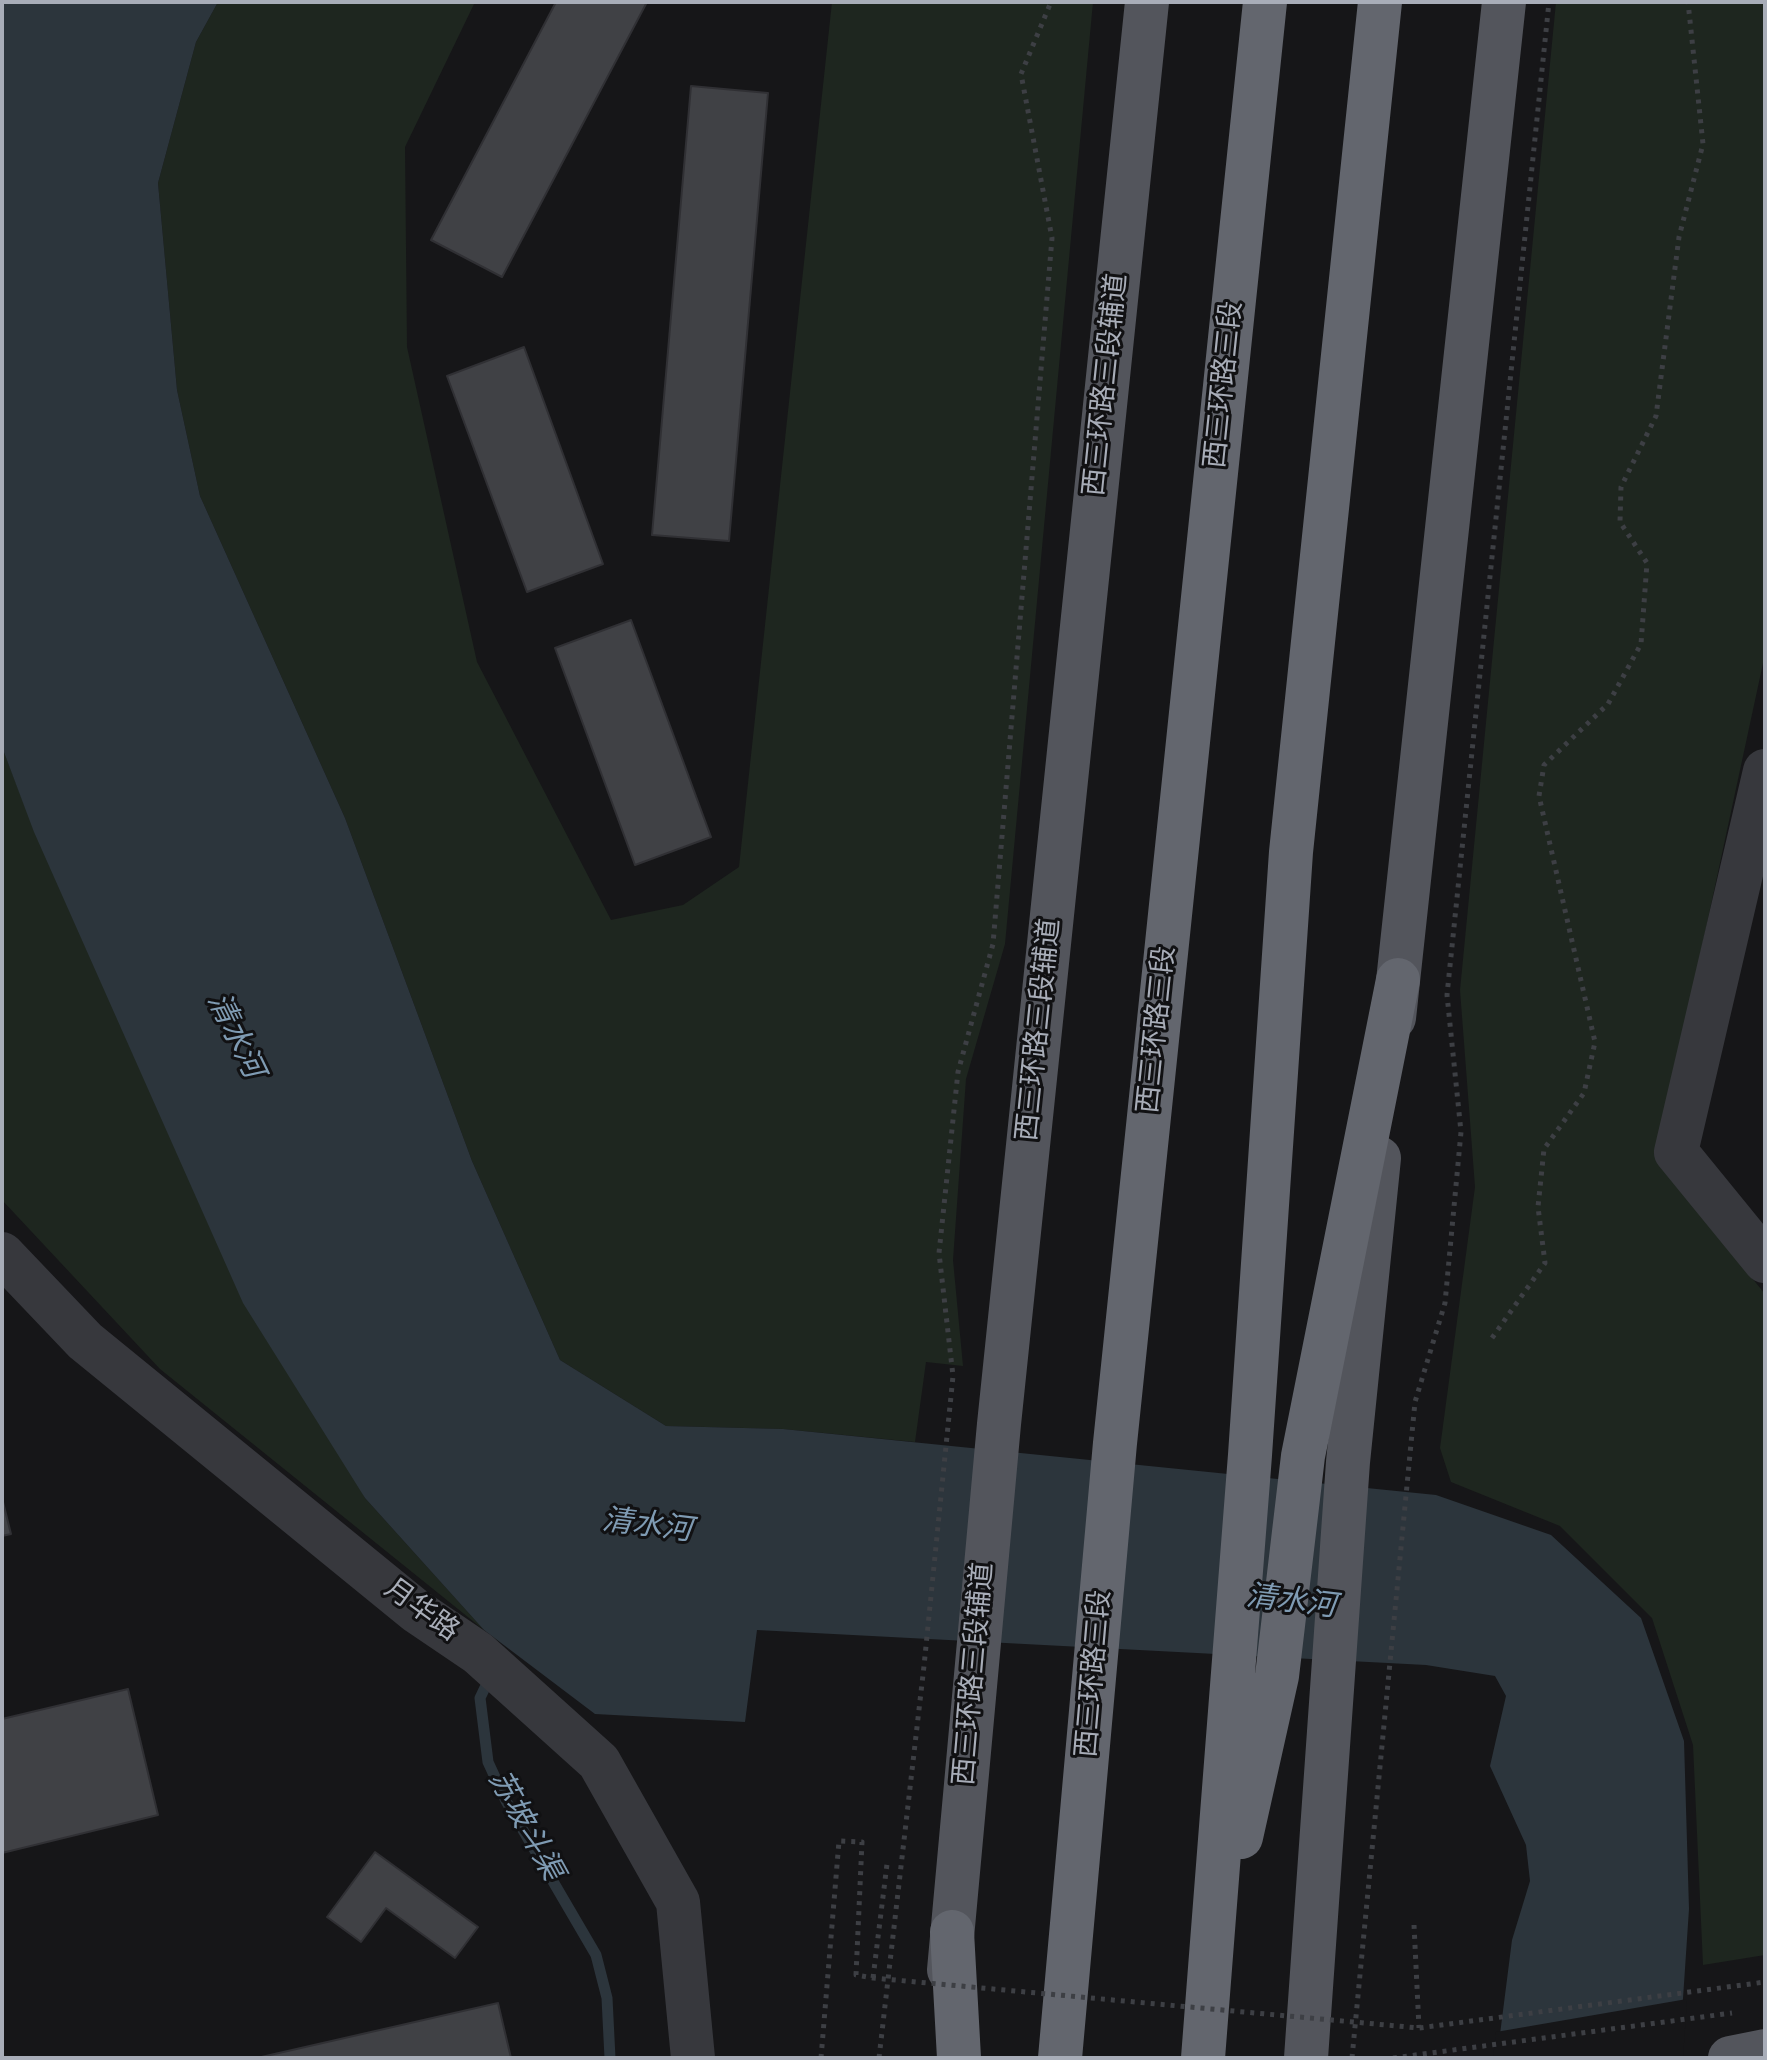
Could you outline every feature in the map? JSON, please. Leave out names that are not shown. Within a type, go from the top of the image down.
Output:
[{"type":"highway","name":"西三环路三段","points":[[1060,2058],[1115,1443],[1265,2]]},
{"type":"highway","points":[[1203,2058],[1250,1455],[1291,852],[1380,2]]},
{"type":"highway","points":[[1208,1984],[1277,1676],[1303,1456],[1398,980]]},
{"type":"highway","points":[[952,1932],[959,2058]]},
{"type":"main road","name":"西三环路三段辅道","points":[[941,2058],[999,1424],[1147,2]]},
{"type":"main road","points":[[1307,2056],[1348,1462],[1504,2]]},
{"type":"street","points":[[1765,771],[1676,1152],[1765,1261]]},
{"type":"street","name":"月华路","points":[[2,1254],[85,1341],[416,1611],[478,1653],[599,1762],[678,1902],[693,2058]]},
{"type":"path","points":[[879,2058],[924,1666],[953,1376],[939,1253],[958,1072],[993,944],[1052,238],[1021,74],[1051,2]]},
{"type":"path","points":[[1352,2058],[1368,1917],[1386,1683],[1415,1402],[1445,1303],[1461,1132],[1447,995],[1549,2]]},
{"type":"path","points":[[1492,1338],[1545,1263],[1538,1207],[1544,1149],[1584,1093],[1595,1042],[1539,796],[1544,765],[1608,704],[1641,644],[1647,563],[1620,522],[1621,487],[1656,416],[1679,237],[1703,144],[1688,2]]},
{"type":"path","points":[[821,2058],[839,1841],[862,1842],[856,1975],[873,1978],[1419,2028],[1765,1982]]},
{"type":"path","points":[[873,1978],[887,1864]]},
{"type":"path","points":[[1414,1925],[1419,2028]]},
{"type":"path","points":[[1393,2058],[1723,2014]]},
{"type":"shaded area","points":[[218,2],[475,2],[405,147],[407,347],[477,662],[611,920],[683,905],[739,867],[832,2],[1093,2],[1005,944],[966,1079],[953,1260],[963,1366],[926,1362],[915,1442],[783,1429],[666,1426],[560,1360],[472,1161],[345,818],[200,496],[177,390],[158,183],[196,42]]},
{"type":"shaded area","points":[[1556,2],[1765,2],[1765,654],[1656,1160],[1765,1294],[1765,1955],[1703,1965],[1693,1745],[1652,1618],[1560,1526],[1451,1482],[1440,1448],[1475,1187],[1460,990]]},
{"type":"shaded area","points":[[2,747],[35,832],[365,1498],[484,1630],[160,1369],[2,1200]]},
{"type":"water","name":"清水河","points":[[2,2],[218,2],[196,42],[158,183],[177,390],[200,496],[345,818],[472,1161],[560,1360],[666,1426],[783,1429],[1436,1495],[1551,1535],[1641,1618],[1684,1741],[1689,1909],[1679,2058],[1497,2058],[1512,1940],[1530,1881],[1526,1845],[1490,1766],[1506,1696],[1495,1676],[1426,1665],[757,1630],[745,1722],[595,1714],[484,1630],[365,1498],[243,1303],[34,832],[2,747]]},
{"type":"pier","points":[[1687,1999],[1683,2058],[1493,2058],[1496,2032]]},
{"type":"building","points":[[556,2],[647,2],[502,277],[431,240]]},
{"type":"building","points":[[691,86],[768,93],[729,541],[652,535]]},
{"type":"building","points":[[524,347],[603,564],[527,592],[447,376]]},
{"type":"building","points":[[631,620],[711,837],[635,865],[555,648]]},
{"type":"building","points":[[2,1498],[11,1534],[2,1536]]},
{"type":"building","points":[[128,1689],[158,1815],[2,1853],[2,1719]]},
{"type":"building","points":[[375,1852],[478,1927],[455,1958],[386,1908],[361,1942],[327,1917]]},
{"type":"building","points":[[498,2003],[511,2058],[257,2058]]},
{"type":"waterway","name":"苏坡斗渠","points":[[491,1675],[480,1698],[488,1762],[506,1801],[596,1955],[607,1998],[610,2058]]}]
